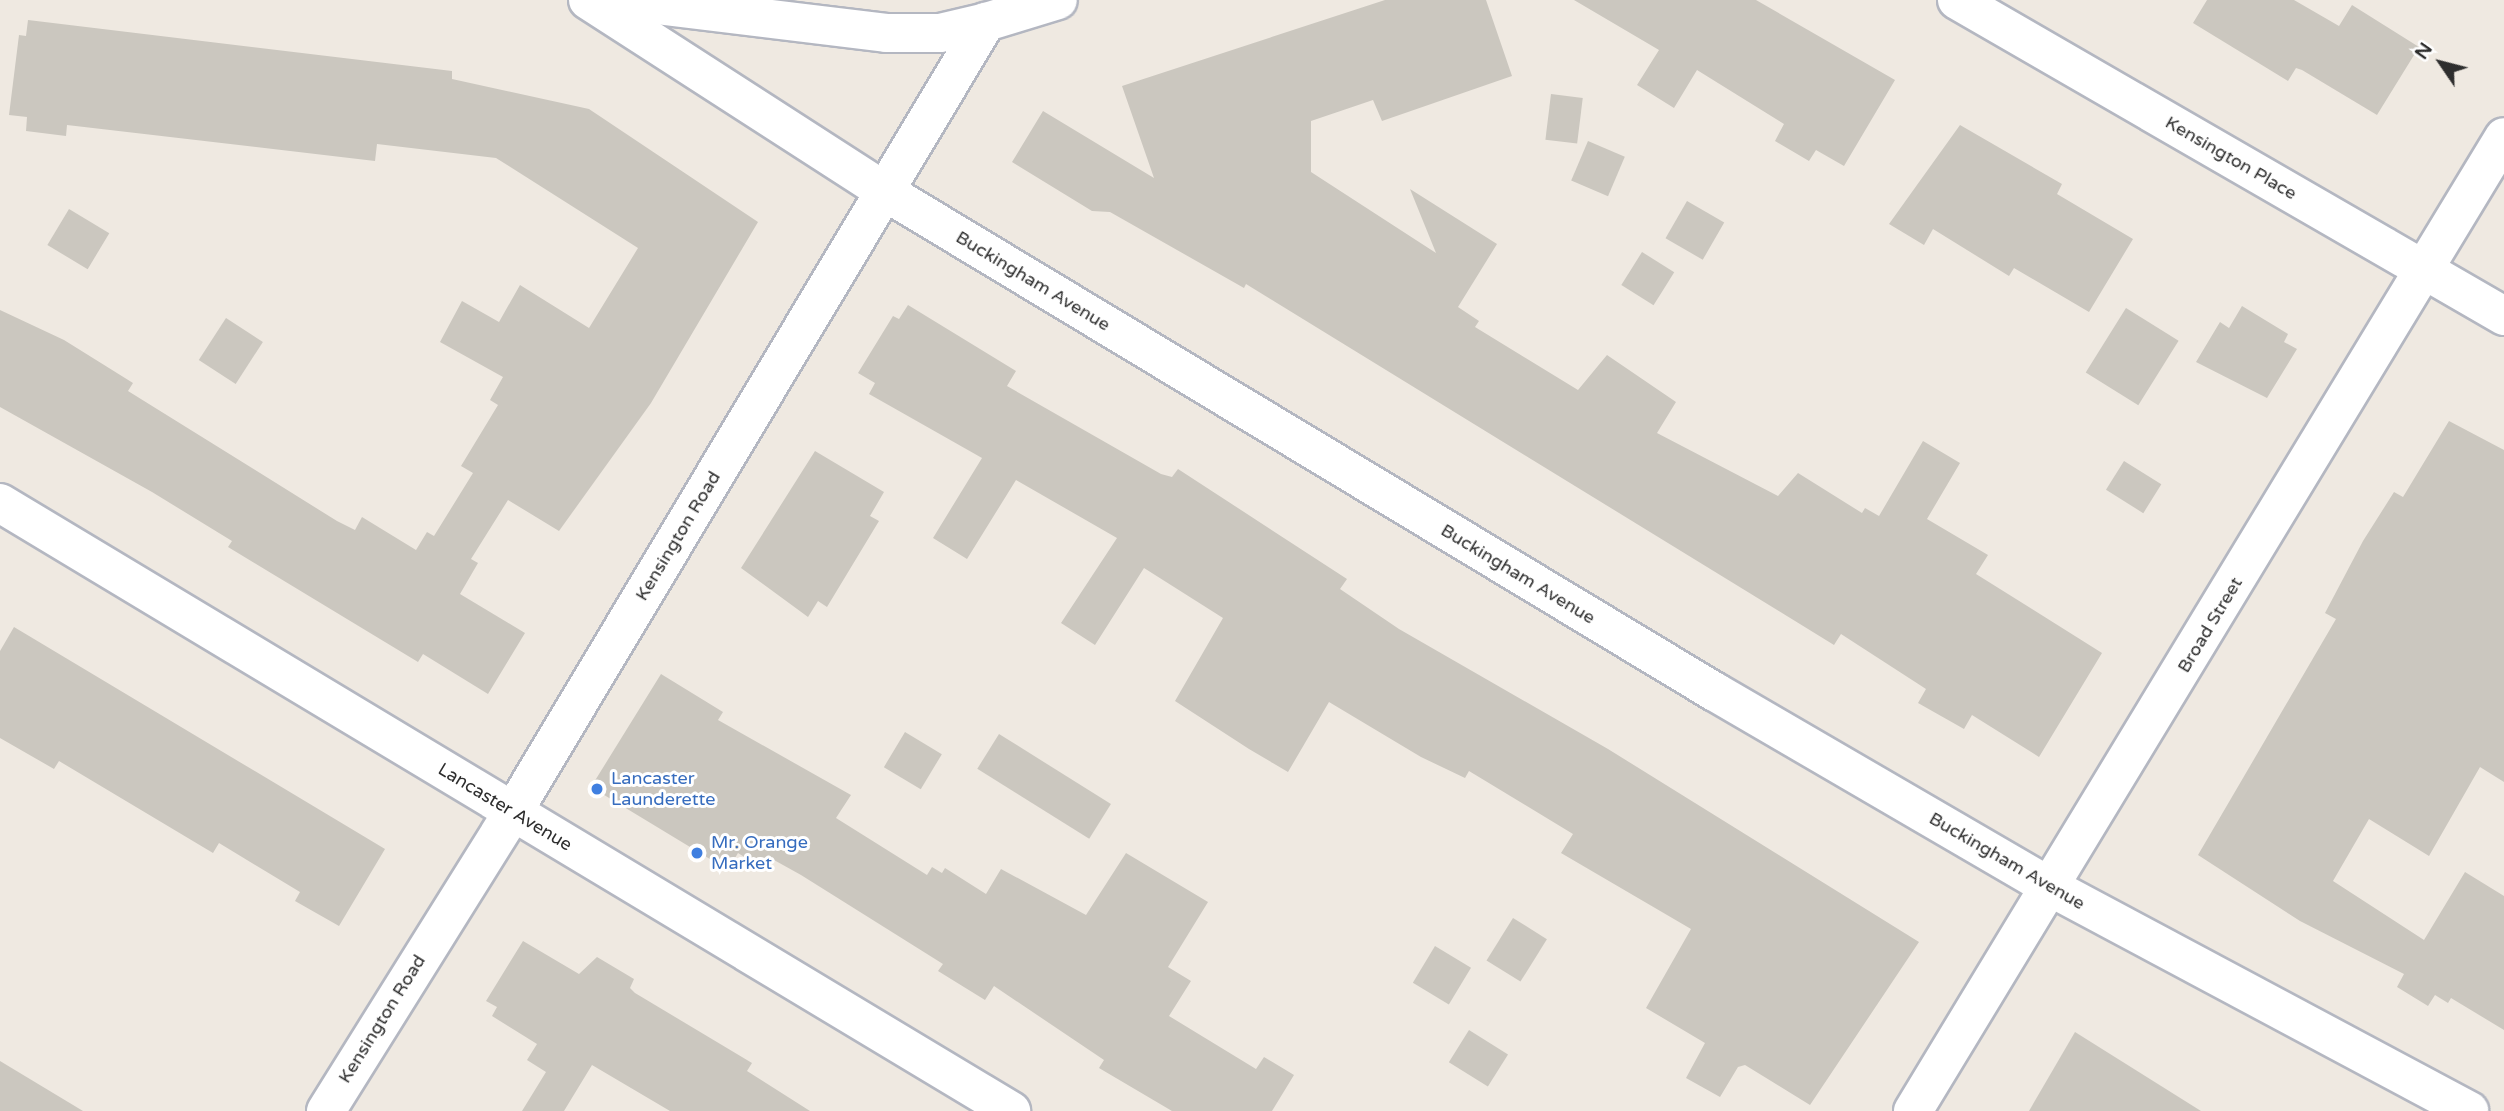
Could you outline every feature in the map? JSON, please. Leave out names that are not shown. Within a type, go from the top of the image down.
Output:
[{"type":"street","name":"Buckingham Avenue","points":[[588,0],[884,191],[1703,685],[2052,888],[2469,1111]]},
{"type":"street","points":[[615,0],[886,33],[940,33],[1058,0]]},
{"type":"street","name":"Kensington Place","points":[[1957,0],[2504,316]]},
{"type":"street","name":"Kensington Road","points":[[326,1111],[513,812],[986,22]]},
{"type":"street","name":"Broad Street","points":[[1913,1111],[2052,888],[2504,137]]},
{"type":"street","name":"Lancaster Avenue","points":[[0,503],[1011,1111]]},
{"type":"building","points":[[1385,0],[1486,0],[1512,76],[1382,121],[1373,100],[1311,121],[1311,172],[1436,253],[1410,189],[1497,244],[1458,307],[1479,321],[1475,327],[1578,390],[1607,355],[1676,402],[1657,433],[1778,496],[1798,473],[1862,513],[1865,508],[1879,516],[1923,441],[1960,463],[1927,519],[1988,555],[1976,574],[2102,653],[2039,757],[1972,715],[1964,729],[1918,703],[1926,689],[1841,634],[1834,645],[1246,284],[1244,288],[1110,212],[1092,211],[1012,162],[1043,111],[1154,178],[1122,86]]},
{"type":"building","points":[[1574,0],[1756,0],[1895,80],[1844,166],[1816,150],[1809,161],[1775,141],[1784,124],[1697,70],[1674,108],[1637,85],[1659,50]]},
{"type":"building","points":[[2207,0],[2294,0],[2339,26],[2352,5],[2419,47],[2377,115],[2302,70],[2296,68],[2288,81],[2193,23]]},
{"type":"building","points":[[28,20],[452,71],[452,79],[589,109],[758,222],[651,403],[559,531],[508,500],[471,559],[478,563],[460,594],[525,633],[488,694],[423,654],[418,662],[228,547],[232,541],[152,492],[0,407],[0,310],[64,340],[133,383],[128,391],[337,521],[355,530],[362,517],[416,550],[427,532],[434,536],[473,473],[461,466],[498,405],[490,400],[503,377],[440,342],[462,301],[499,322],[520,285],[589,328],[638,248],[496,158],[377,144],[375,161],[67,125],[66,136],[26,131],[27,117],[9,115],[19,35],[26,36]]},
{"type":"building","points":[[1551,94],[1583,98],[1577,144],[1545,140]]},
{"type":"building","points":[[1960,125],[2062,184],[2057,194],[2133,239],[2089,312],[2014,268],[2009,276],[1933,229],[1924,245],[1889,224]]},
{"type":"building","points":[[1588,141],[1625,157],[1608,196],[1571,181]]},
{"type":"building","points":[[1687,201],[1724,222],[1703,260],[1666,238]]},
{"type":"building","points":[[69,209],[109,233],[88,269],[47,245]]},
{"type":"building","points":[[1642,252],[1674,272],[1654,305],[1621,285]]},
{"type":"building","points":[[908,305],[1016,371],[1007,386],[1161,474],[1172,477],[1178,469],[1347,579],[1340,589],[1399,629],[1608,749],[1919,942],[1810,1105],[1745,1065],[1738,1067],[1720,1097],[1686,1078],[1705,1043],[1646,1008],[1691,929],[1561,853],[1573,834],[1469,771],[1465,778],[1421,757],[1329,702],[1288,772],[1249,749],[1175,701],[1223,618],[1144,568],[1095,645],[1061,623],[1117,538],[1016,480],[967,559],[933,538],[982,458],[869,394],[875,383],[858,373],[893,316],[899,319]]},
{"type":"building","points":[[2242,306],[2288,334],[2284,342],[2297,349],[2267,398],[2196,362],[2220,322],[2229,328]]},
{"type":"building","points":[[2126,308],[2179,341],[2138,405],[2086,372]]},
{"type":"building","points":[[226,318],[263,342],[236,384],[199,360]]},
{"type":"building","points":[[2449,421],[2504,450],[2504,782],[2480,767],[2429,856],[2369,819],[2333,881],[2424,940],[2465,872],[2504,896],[2504,1030],[2451,998],[2448,1003],[2435,995],[2428,1006],[2397,987],[2404,974],[2300,921],[2198,855],[2336,619],[2325,613],[2363,541],[2394,492],[2403,497]]},
{"type":"building","points":[[815,451],[884,492],[870,516],[879,521],[827,607],[818,601],[808,617],[741,568]]},
{"type":"building","points":[[2124,461],[2161,484],[2143,513],[2106,490]]},
{"type":"building","points":[[14,627],[385,849],[339,926],[295,901],[300,892],[219,843],[213,853],[59,761],[54,769],[0,738],[0,651]]},
{"type":"building","points":[[661,674],[723,712],[718,720],[851,795],[836,818],[927,875],[932,867],[942,873],[945,868],[986,894],[1001,869],[1086,915],[1126,853],[1208,902],[1168,967],[1191,981],[1169,1016],[1256,1069],[1264,1057],[1294,1075],[1272,1111],[1172,1111],[1099,1068],[1104,1060],[994,986],[985,1000],[938,971],[943,964],[801,875],[774,860],[767,871],[738,853],[728,870],[591,787]]},
{"type":"building","points":[[905,732],[942,754],[921,789],[884,767]]},
{"type":"building","points":[[999,734],[1111,804],[1089,839],[977,769]]},
{"type":"building","points":[[1513,918],[1547,939],[1520,982],[1487,960]]},
{"type":"building","points":[[523,941],[579,974],[597,957],[634,979],[630,988],[635,993],[752,1063],[747,1071],[810,1111],[670,1111],[592,1065],[564,1111],[522,1111],[546,1072],[527,1060],[537,1044],[492,1016],[497,1007],[486,1001]]},
{"type":"building","points":[[1435,946],[1471,968],[1449,1004],[1413,983]]},
{"type":"building","points":[[1469,1030],[1508,1054],[1488,1087],[1449,1062]]},
{"type":"building","points":[[2075,1032],[2201,1111],[2029,1111]]},
{"type":"building","points":[[0,1061],[83,1111],[0,1111]]},
{"type":"place","name":"Lancaster Launderette","points":[[597,789]]},
{"type":"place","name":"Mr. Orange Market","points":[[697,853]]}]
